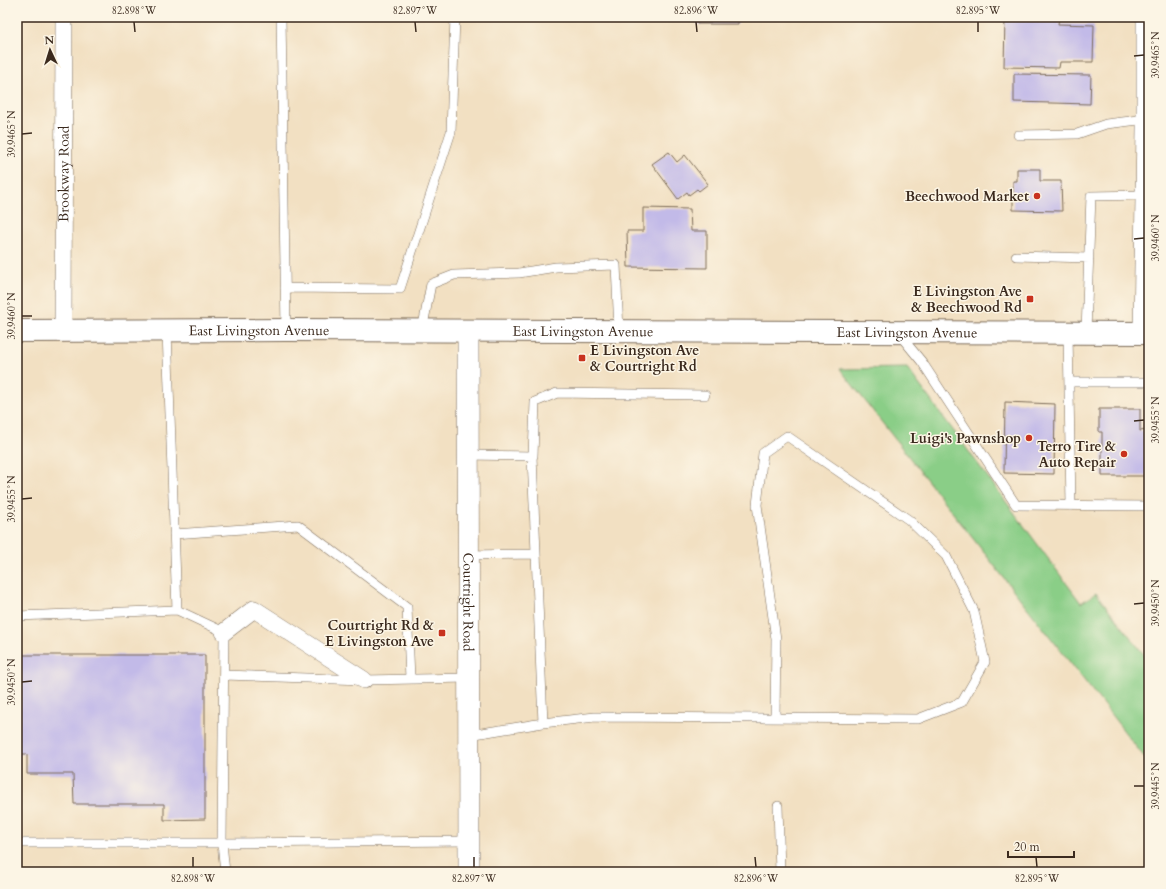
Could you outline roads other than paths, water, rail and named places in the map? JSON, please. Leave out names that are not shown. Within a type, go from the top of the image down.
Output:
[{"type":"main road","name":"East Livingston Avenue","points":[[17,331],[286,330],[1147,333]]},
{"type":"street","name":"Brookway Road","points":[[63,331],[64,17]]},
{"type":"street","points":[[1147,333],[1146,195],[1148,148],[1148,24]]},
{"type":"street","name":"Courtright Road","points":[[468,331],[469,872]]},
{"type":"street","points":[[224,632],[254,609],[364,680]]},
{"type":"lane","points":[[281,17],[286,330]]},
{"type":"lane","points":[[285,288],[400,289],[451,132],[455,17]]},
{"type":"lane","points":[[1018,135],[1077,134],[1106,124],[1147,119]]},
{"type":"lane","points":[[1071,506],[1068,382],[1089,258],[1091,196],[1146,195]]},
{"type":"lane","points":[[1016,256],[1089,258]]},
{"type":"lane","points":[[422,331],[431,284],[454,275],[519,273],[556,267],[616,265],[620,332]]},
{"type":"lane","points":[[167,331],[177,610]]},
{"type":"lane","points":[[897,332],[922,362],[1016,505],[1149,506]]},
{"type":"lane","points":[[1068,382],[1149,382]]},
{"type":"lane","points":[[543,722],[532,456],[535,402],[557,393],[705,395]]},
{"type":"lane","points":[[469,735],[543,722],[595,717],[918,719],[962,702],[985,662],[974,611],[946,556],[909,520],[787,436],[763,453],[757,505],[776,639],[775,718]]},
{"type":"lane","points":[[468,455],[532,456]]},
{"type":"lane","points":[[174,534],[298,525],[407,607],[410,679]]},
{"type":"lane","points":[[468,555],[536,554]]},
{"type":"lane","points":[[17,616],[177,610],[224,632],[222,843],[224,872]]},
{"type":"lane","points":[[224,675],[364,680],[469,678]]},
{"type":"lane","points":[[778,806],[780,872]]},
{"type":"lane","points":[[17,843],[222,843],[469,840]]},
{"type":"place","name":"Beechwood Market","points":[[1037,196]]},
{"type":"place","name":"E Livingston Ave & Beechwood Rd","points":[[1030,299]]},
{"type":"place","name":"E Livingston Ave & Courtright Rd","points":[[582,358]]},
{"type":"place","name":"Luigi's Pawnshop","points":[[1029,438]]},
{"type":"place","name":"Terro Tire & Auto Repair","points":[[1124,454]]},
{"type":"place","name":"Courtright Rd & E Livingston Ave","points":[[442,633]]}]
